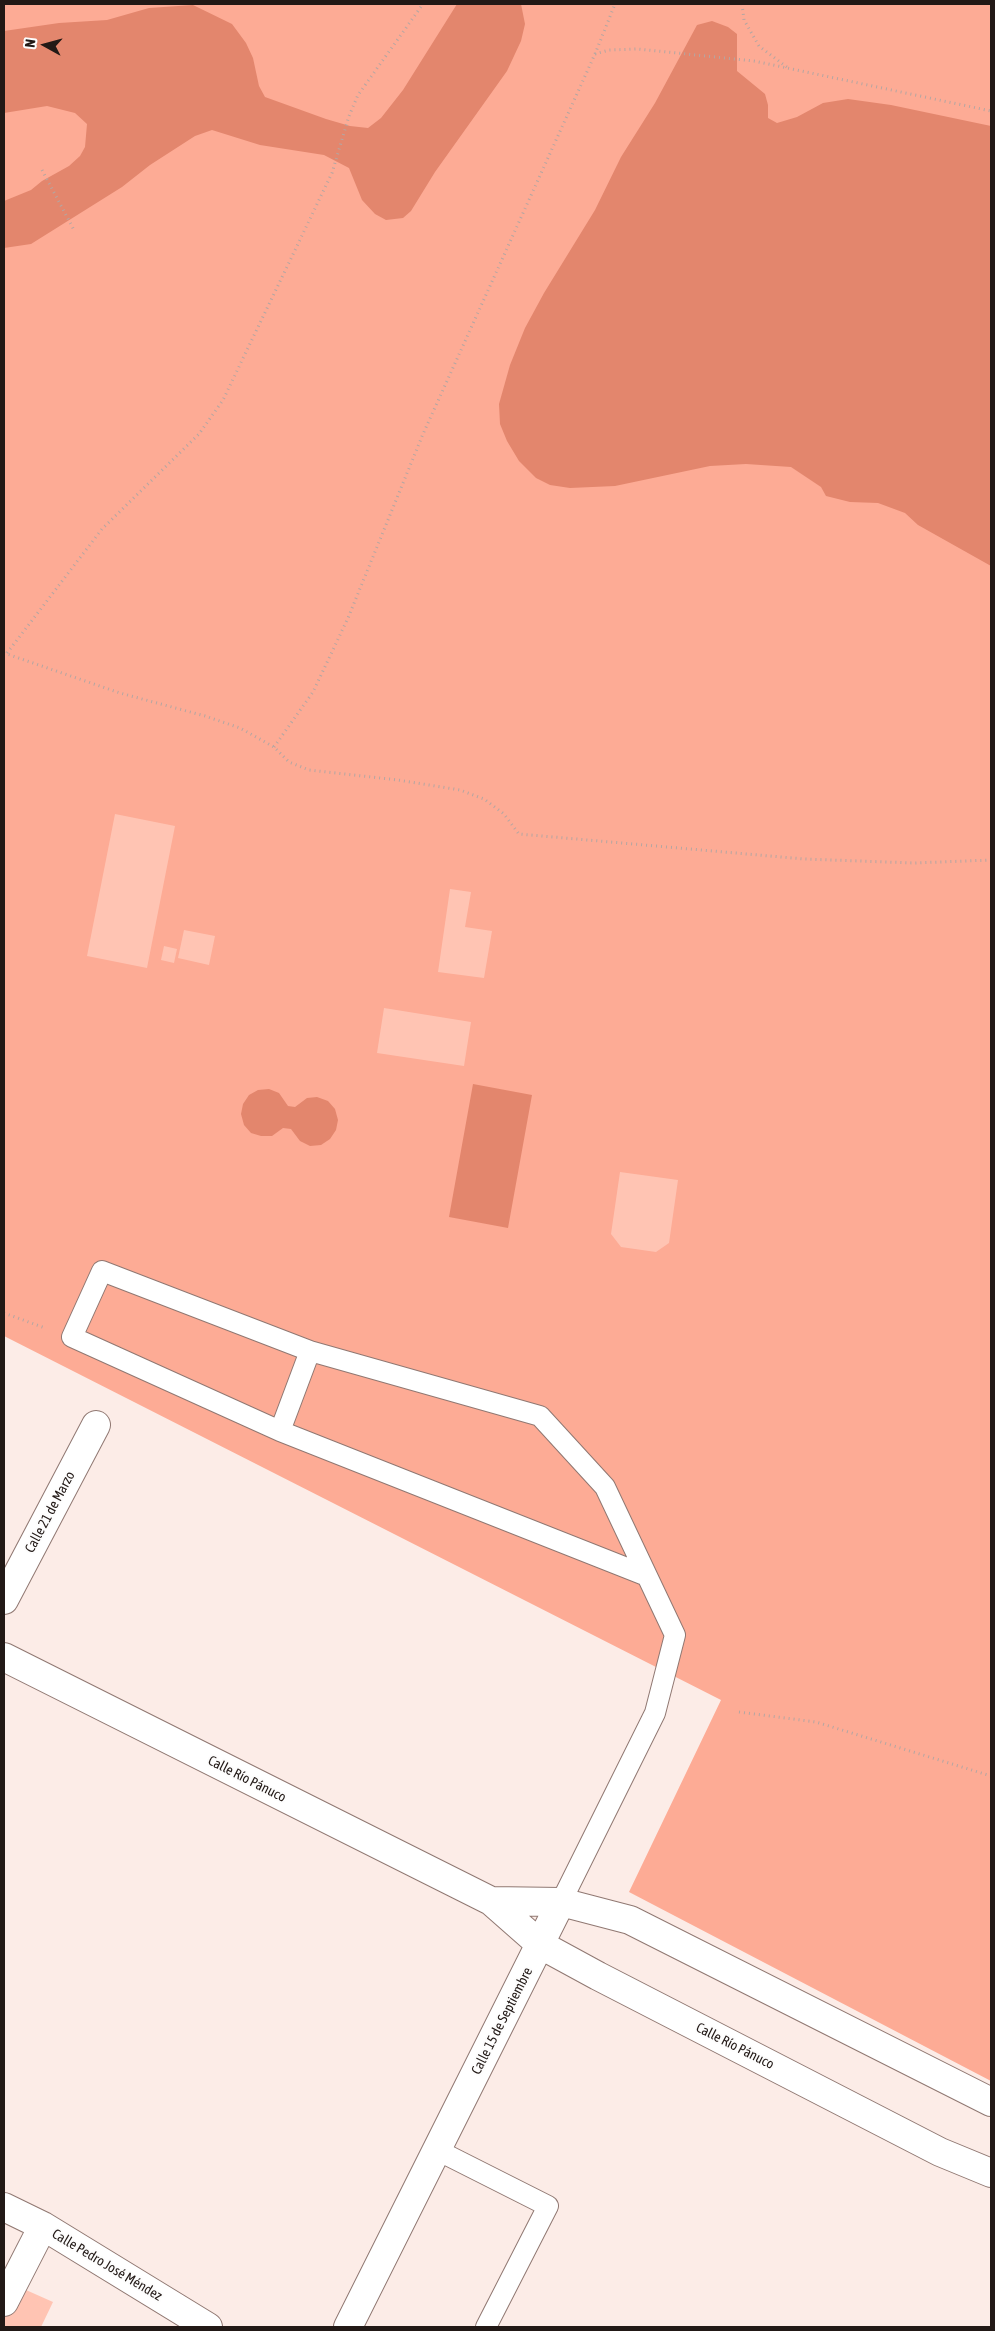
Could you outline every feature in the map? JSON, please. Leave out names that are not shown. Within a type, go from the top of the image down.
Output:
[{"type":"street","name":"Calle 21 de Marzo","points":[[4,1600],[96,1425]]},
{"type":"street","name":"Calle Río Pánuco","points":[[4,1657],[490,1901],[541,1944],[940,2152],[991,2173]]},
{"type":"street","name":"Calle Río Pánuco","points":[[490,1901],[562,1902],[630,1920],[991,2102]]},
{"type":"street","name":"Calle 15 de Septiembre","points":[[348,2327],[562,1902]]},
{"type":"street","name":"Calle Pedro José Méndez","points":[[4,2207],[43,2226],[208,2327]]},
{"type":"street","points":[[4,2302],[43,2226]]},
{"type":"lane","name":"Calle 15 de Septiembre","points":[[72,1337],[102,1271],[310,1350],[540,1416],[605,1487],[675,1635],[654,1713],[562,1902]]},
{"type":"lane","points":[[72,1337],[280,1431],[647,1576]]},
{"type":"lane","points":[[280,1431],[310,1350]]},
{"type":"lane","points":[[437,2150],[548,2206],[486,2327]]},
{"type":"path","points":[[423,4],[358,95],[349,116],[332,172],[239,369],[210,420],[199,434],[102,529],[5,653],[120,693],[205,716],[240,728],[274,747],[288,762],[309,770],[398,780],[460,790],[484,798],[504,814],[519,834],[804,859],[914,863],[991,860]]},
{"type":"path","points":[[274,747],[313,692],[348,618],[423,434],[595,54],[615,4]]},
{"type":"path","points":[[742,4],[744,20],[759,46],[791,70]]},
{"type":"path","points":[[595,54],[609,50],[668,50],[754,61],[991,111]]},
{"type":"path","points":[[42,170],[74,230]]},
{"type":"path","points":[[4,1314],[72,1337]]},
{"type":"path","points":[[740,1712],[816,1722],[991,1776]]},
{"type":"shaded area","points":[[4,4],[991,4],[991,2081],[629,1892],[721,1700],[4,1336]]},
{"type":"shaded area","points":[[457,4],[521,4],[525,24],[521,41],[507,71],[435,172],[411,211],[403,218],[386,220],[375,214],[362,200],[349,168],[324,155],[260,145],[212,130],[195,136],[150,165],[122,187],[31,244],[4,248],[4,201],[31,190],[42,181],[69,166],[80,156],[85,147],[87,124],[75,113],[47,106],[4,113],[4,31],[59,23],[107,20],[149,8],[193,5],[232,24],[246,43],[253,58],[259,86],[265,97],[326,119],[350,126],[368,128],[381,118],[403,90]]},
{"type":"shaded area","points":[[712,21],[728,27],[737,34],[737,71],[765,94],[768,105],[768,118],[777,123],[797,117],[823,103],[848,99],[891,105],[991,126],[991,566],[918,525],[905,513],[878,503],[850,502],[826,496],[821,487],[791,467],[746,464],[710,466],[615,486],[570,488],[550,485],[536,478],[519,461],[507,441],[500,424],[499,404],[510,365],[525,328],[544,293],[595,210],[621,157],[655,103],[697,25]]},
{"type":"shaded area","points":[[473,1084],[532,1095],[508,1228],[449,1217]]},
{"type":"shaded area","points":[[269,1089],[279,1093],[288,1106],[295,1107],[307,1098],[317,1097],[328,1101],[335,1109],[338,1120],[336,1130],[330,1139],[321,1145],[310,1146],[300,1141],[291,1129],[283,1128],[272,1136],[261,1136],[251,1133],[244,1125],[241,1114],[243,1104],[249,1095],[258,1090]]},
{"type":"building","points":[[115,814],[175,826],[147,968],[87,956]]},
{"type":"building","points":[[450,889],[471,892],[465,927],[492,931],[484,978],[438,972]]},
{"type":"building","points":[[184,930],[215,936],[209,965],[178,958]]},
{"type":"building","points":[[164,946],[177,949],[174,963],[161,960]]},
{"type":"building","points":[[384,1008],[471,1022],[464,1066],[377,1053]]},
{"type":"building","points":[[620,1172],[678,1180],[669,1243],[656,1252],[621,1247],[611,1234]]},
{"type":"building","points":[[17,2286],[53,2302],[41,2327],[4,2327],[4,2316]]}]
